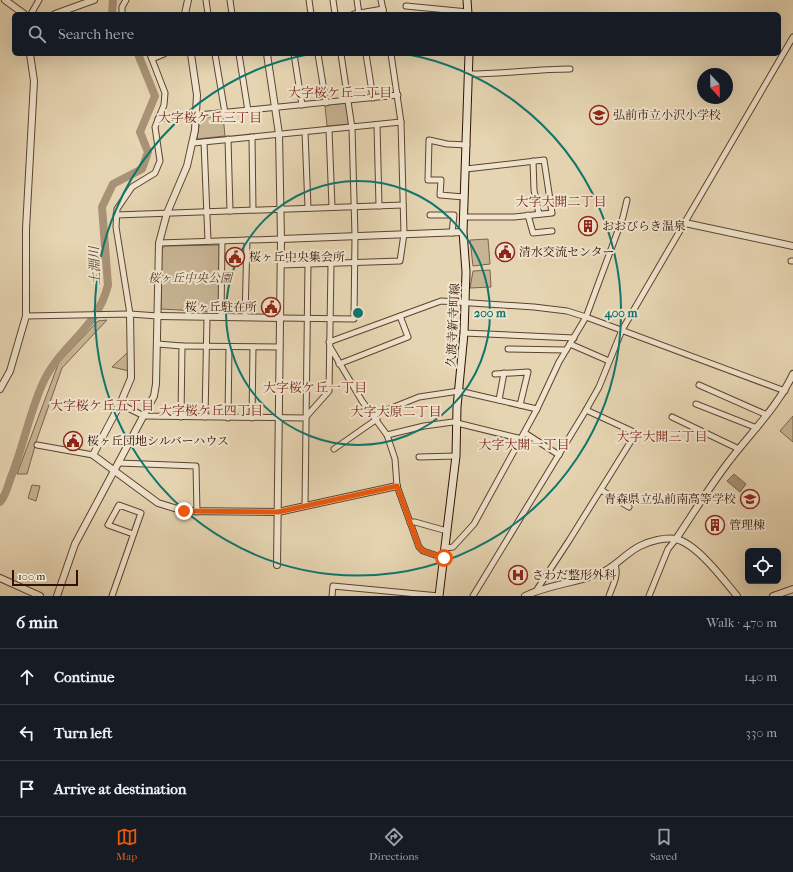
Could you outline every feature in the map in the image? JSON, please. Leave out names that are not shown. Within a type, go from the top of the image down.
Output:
[{"type":"main road","points":[[467,0],[468,12]]},
{"type":"main road","name":"久渡寺新寺町線","points":[[439,596],[456,456],[459,391],[466,302],[463,232],[470,56]]},
{"type":"street","points":[[5,0],[21,12]]},
{"type":"street","points":[[32,12],[39,0]]},
{"type":"street","points":[[61,12],[94,0]]},
{"type":"street","points":[[122,12],[122,7],[126,0]]},
{"type":"street","points":[[185,12],[188,0]]},
{"type":"street","points":[[206,0],[208,12]]},
{"type":"street","points":[[230,0],[232,12]]},
{"type":"street","points":[[309,0],[311,12]]},
{"type":"street","points":[[333,0],[335,12]]},
{"type":"street","points":[[357,0],[357,12]]},
{"type":"street","points":[[381,0],[383,12]]},
{"type":"street","points":[[406,6],[459,12]]},
{"type":"street","points":[[473,596],[586,410],[599,387],[622,330],[793,37]]},
{"type":"street","points":[[0,389],[10,371],[26,316],[26,229],[34,81],[30,56]]},
{"type":"street","points":[[57,596],[75,544],[116,470],[154,396],[158,344],[159,243],[167,213],[186,166],[193,143],[197,95],[191,56]]},
{"type":"street","points":[[215,56],[225,113]]},
{"type":"street","points":[[239,56],[248,111]]},
{"type":"street","points":[[267,56],[279,134],[281,210],[281,318],[277,565]]},
{"type":"street","points":[[294,56],[302,105]]},
{"type":"street","points":[[318,56],[326,103]]},
{"type":"street","points":[[26,316],[130,314],[207,317],[354,318],[354,263],[356,236],[352,128],[341,56]]},
{"type":"street","points":[[366,56],[373,98]]},
{"type":"street","points":[[281,265],[400,261],[404,234],[401,122],[391,56]]},
{"type":"street","points":[[93,455],[120,404],[131,378],[130,314],[116,227],[116,215],[117,208],[132,187],[150,177],[158,168],[160,161],[155,134],[158,120],[164,105],[165,93],[151,57]]},
{"type":"street","points":[[469,74],[504,74],[538,69],[570,69]]},
{"type":"street","points":[[158,120],[398,96]]},
{"type":"street","points":[[193,143],[401,122]]},
{"type":"street","points":[[377,125],[379,206]]},
{"type":"street","points":[[329,130],[332,208]]},
{"type":"street","points":[[305,132],[308,208]]},
{"type":"street","points":[[252,137],[253,210]]},
{"type":"street","points":[[228,139],[230,211]]},
{"type":"street","points":[[464,197],[440,195],[440,180],[428,180],[429,140],[447,144],[467,145]]},
{"type":"street","points":[[204,142],[208,241]]},
{"type":"street","points":[[464,217],[552,213],[544,160],[466,169]]},
{"type":"street","points":[[533,161],[534,190],[539,214]]},
{"type":"street","points":[[445,548],[453,547],[474,524],[522,439],[559,362],[586,317],[623,217],[627,200]]},
{"type":"street","points":[[116,215],[403,205]]},
{"type":"street","points":[[430,215],[454,215],[452,232]]},
{"type":"street","points":[[528,215],[533,233],[552,231]]},
{"type":"street","points":[[685,223],[793,246]]},
{"type":"street","points":[[159,243],[463,232]]},
{"type":"street","points":[[245,317],[247,240]]},
{"type":"street","points":[[221,317],[222,241]]},
{"type":"street","points":[[305,506],[308,264]]},
{"type":"street","points":[[120,404],[144,416],[305,418],[329,391],[331,264]]},
{"type":"street","points":[[329,344],[441,301],[552,309],[586,317],[785,391]]},
{"type":"street","points":[[339,364],[408,337],[400,316]]},
{"type":"street","points":[[205,417],[207,317]]},
{"type":"street","points":[[464,333],[574,338]]},
{"type":"street","points":[[158,344],[206,347],[280,347]]},
{"type":"street","points":[[329,344],[339,364],[362,401],[376,417],[387,435],[395,459],[397,486],[419,547],[423,551],[444,558]]},
{"type":"street","points":[[570,344],[609,361]]},
{"type":"street","points":[[181,417],[182,346]]},
{"type":"street","points":[[228,418],[229,347]]},
{"type":"street","points":[[252,418],[253,347]]},
{"type":"street","points":[[508,349],[566,350]]},
{"type":"street","points":[[495,374],[528,372],[520,405]]},
{"type":"street","points":[[499,400],[504,373]]},
{"type":"street","points":[[649,596],[668,549],[724,468],[785,391],[793,374]]},
{"type":"street","points":[[699,385],[767,415]]},
{"type":"street","points":[[334,449],[376,417],[420,397],[459,391],[537,409]]},
{"type":"street","points":[[696,404],[757,428]]},
{"type":"street","points":[[536,591],[636,433],[586,410]]},
{"type":"street","points":[[672,417],[739,449]]},
{"type":"street","points":[[387,435],[424,426],[457,423],[522,439]]},
{"type":"street","points":[[525,433],[559,455]]},
{"type":"street","points":[[38,445],[93,455],[116,470],[158,502],[176,509],[196,512],[278,512],[397,486]]},
{"type":"street","points":[[419,457],[456,456]]},
{"type":"street","points":[[119,463],[196,466],[196,512]]},
{"type":"street","points":[[601,490],[629,507]]},
{"type":"street","points":[[112,596],[141,513],[119,505],[108,525],[133,534]]},
{"type":"street","points":[[410,522],[447,531]]},
{"type":"street","points":[[525,596],[536,591],[602,572],[615,566],[639,546],[650,542],[676,539],[704,558],[737,596]]},
{"type":"street","points":[[609,596],[616,576],[617,570],[615,566]]},
{"type":"street","points":[[0,578],[40,596]]},
{"type":"street","points":[[332,596],[333,586],[397,594],[439,596]]},
{"type":"street","points":[[773,596],[793,590]]},
{"type":"green space","points":[[348,103],[350,124],[327,126],[325,105]]},
{"type":"green space","points":[[223,115],[225,136],[197,139],[200,119],[204,117]]},
{"type":"green space","points":[[488,239],[490,264],[473,266],[470,240]]},
{"type":"green space","name":"桜ヶ丘中央公園","points":[[220,245],[219,312],[161,309],[161,250],[165,246]]},
{"type":"green space","points":[[490,270],[491,287],[470,288],[473,271]]},
{"type":"green space","points":[[107,320],[62,368],[37,439],[27,474],[17,474],[59,362],[98,321]]},
{"type":"green space","points":[[128,352],[129,371],[112,367]]},
{"type":"green space","points":[[793,416],[793,442],[780,431]]},
{"type":"green space","points":[[32,485],[40,486],[36,501],[28,498]]},
{"type":"shaded area","points":[[734,474],[746,484],[740,492],[727,481]]},
{"type":"waterway","name":"土淵川","points":[[112,12],[113,0]]},
{"type":"waterway","name":"土淵川","points":[[0,502],[7,490],[33,408],[42,385],[49,371],[87,326],[95,314],[103,301],[108,285],[102,207],[113,184],[142,169],[148,152],[140,132],[155,96],[139,56]]},
{"type":"place","name":"弘前市立小沢小学校","points":[[599,115]]},
{"type":"place","name":"おおびらき温泉","points":[[588,226]]},
{"type":"place","name":"清水交流センター","points":[[505,252]]},
{"type":"place","name":"桜ヶ丘中央集会所","points":[[235,257]]},
{"type":"place","name":"桜ヶ丘駐在所","points":[[271,307]]},
{"type":"place","name":"桜ヶ丘団地シルバーハウス","points":[[73,441]]},
{"type":"place","name":"青森県立弘前南高等学校","points":[[750,499]]},
{"type":"place","name":"管理棟","points":[[715,525]]},
{"type":"place","name":"さわだ整形外科","points":[[518,575]]},
{"type":"district","name":"大字桜ケ丘二丁目","points":[[340,92]]},
{"type":"district","name":"大字桜ケ丘三丁目","points":[[210,117]]},
{"type":"district","name":"大字大開二丁目","points":[[561,201]]},
{"type":"district","name":"大字桜ケ丘一丁目","points":[[315,387]]},
{"type":"district","name":"大字桜ケ丘五丁目","points":[[102,405]]},
{"type":"district","name":"大字桜ケ丘四丁目","points":[[211,410]]},
{"type":"district","name":"大字大原二丁目","points":[[396,411]]},
{"type":"district","name":"大字大開三丁目","points":[[662,436]]},
{"type":"district","name":"大字大開一丁目","points":[[524,444]]},
{"type":"route","points":[[184,511],[278,512],[397,486],[419,547],[423,551],[444,558]]}]
